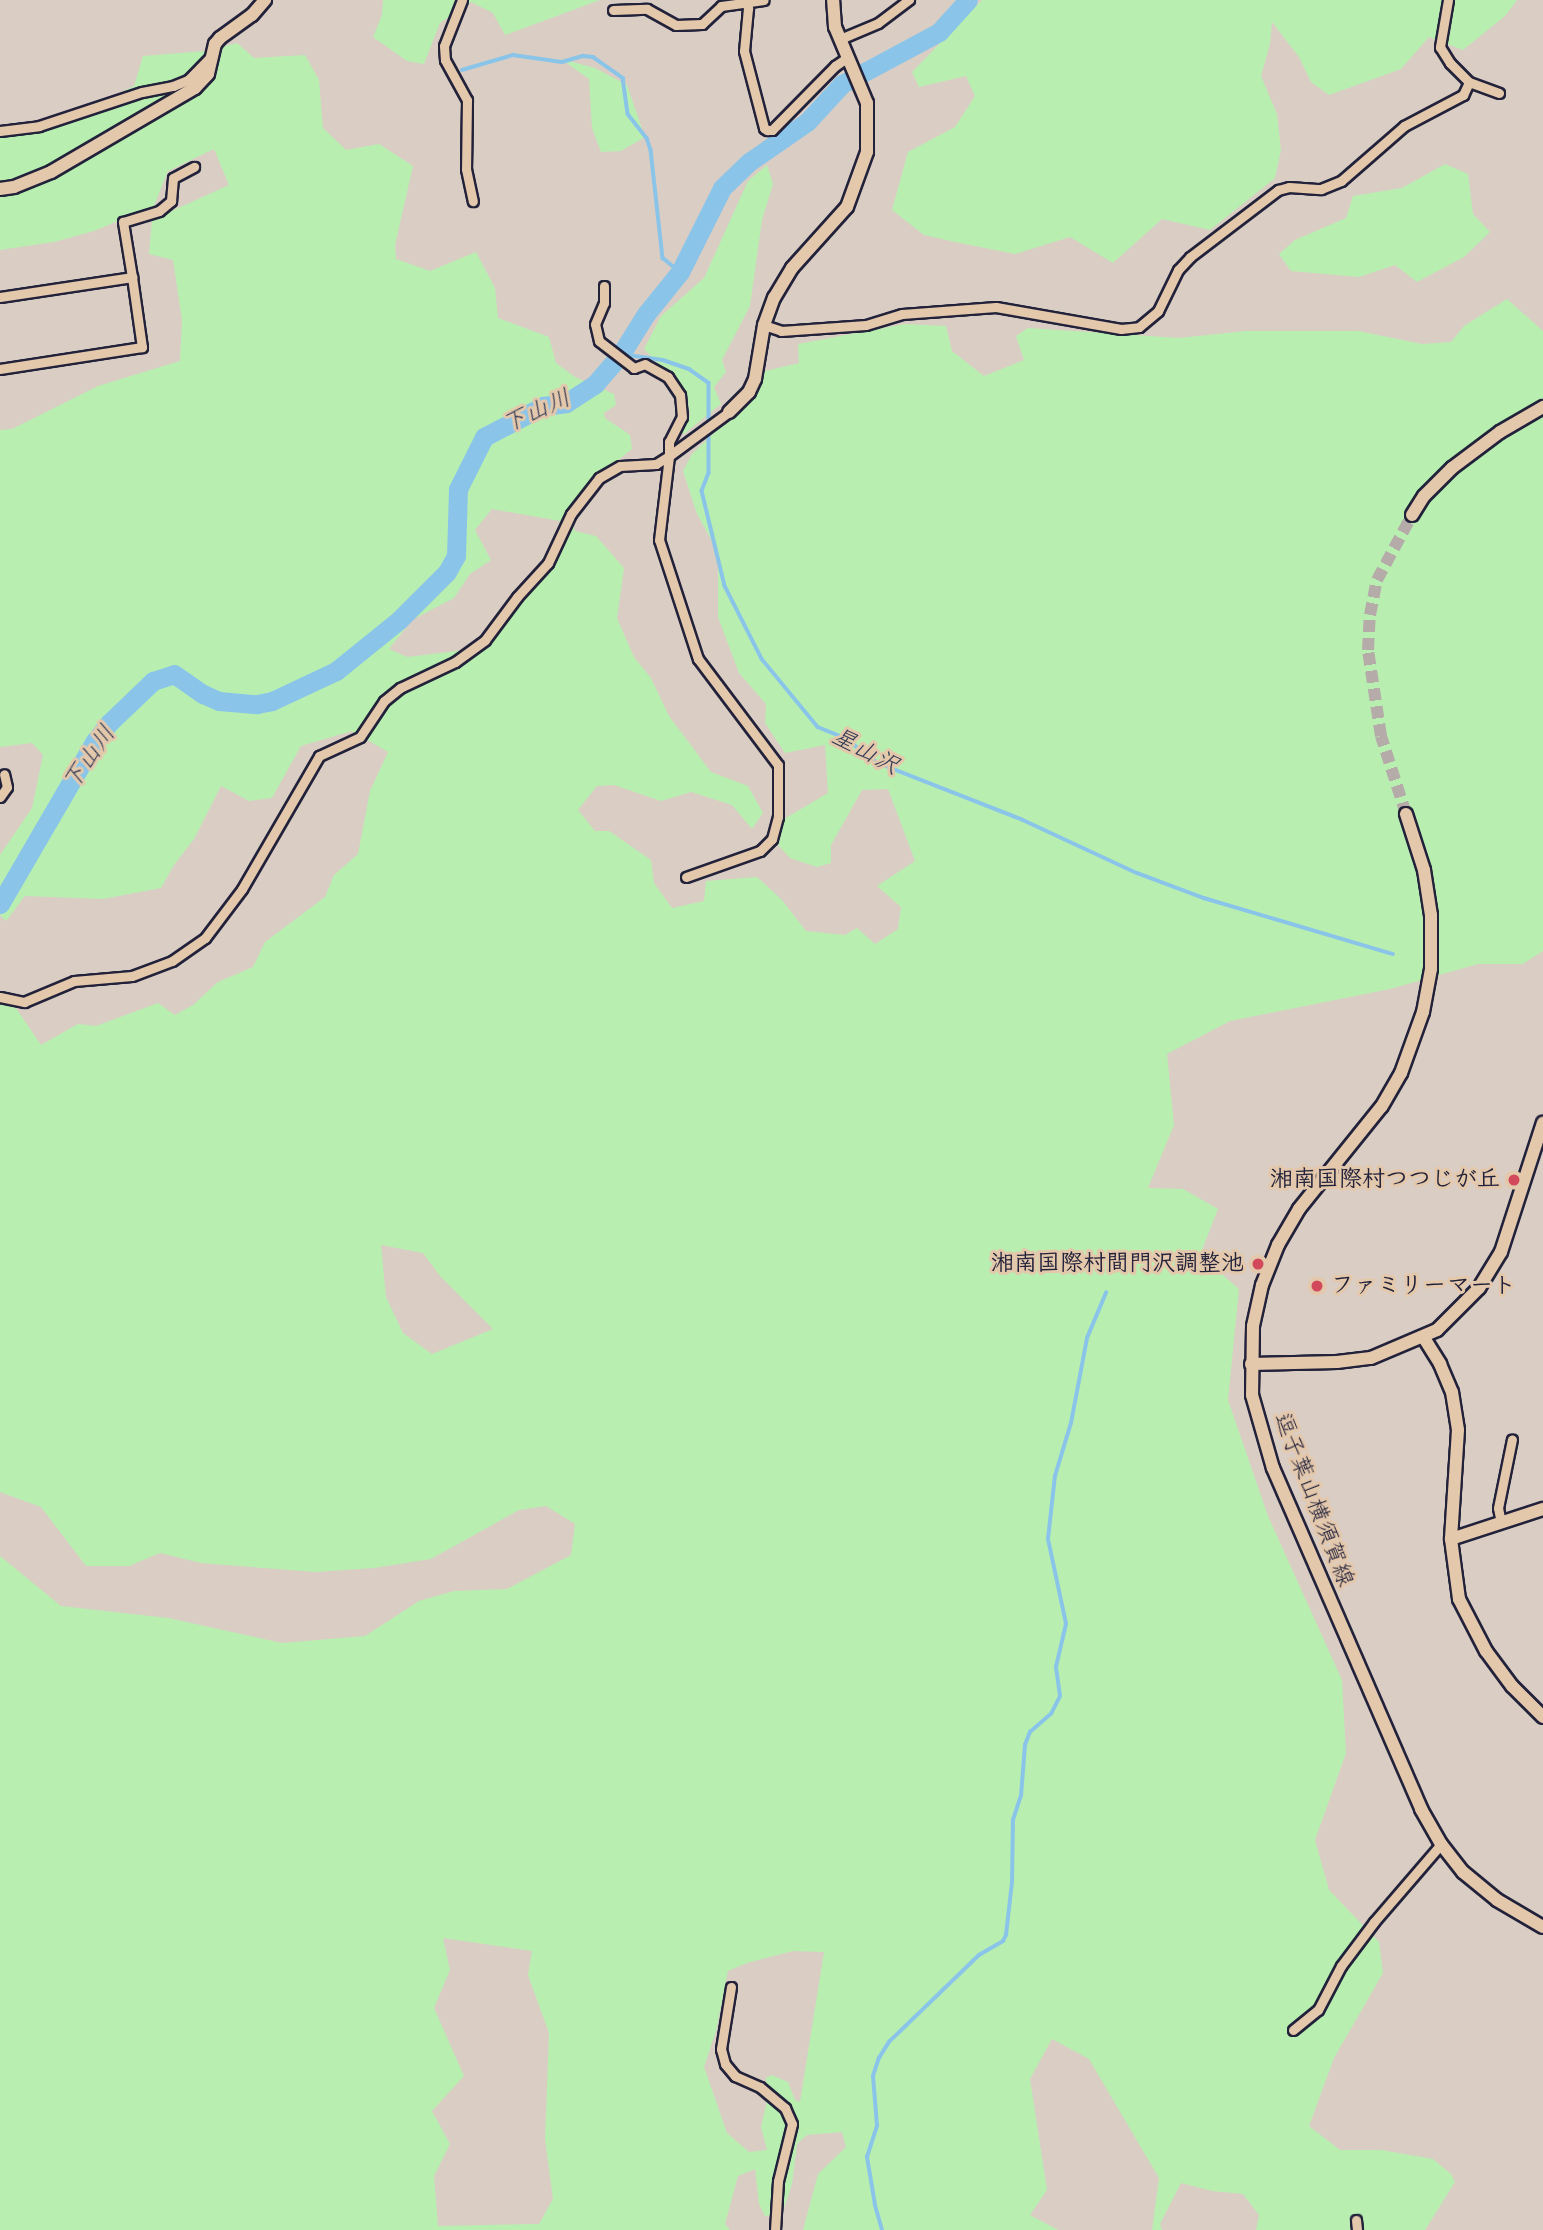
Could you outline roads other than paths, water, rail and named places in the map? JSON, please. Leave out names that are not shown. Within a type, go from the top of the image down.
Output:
[{"type":"street","points":[[0,189],[22,185],[51,172],[195,88],[208,74],[212,55],[220,38],[252,15],[265,0]]},
{"type":"street","points":[[462,0],[447,38],[445,60],[467,100],[466,169],[473,201]]},
{"type":"street","points":[[614,10],[647,9],[676,25],[702,24],[721,6],[764,0]]},
{"type":"street","points":[[0,997],[24,1002],[74,981],[132,976],[172,961],[197,945],[242,889],[319,756],[360,737],[384,701],[400,688],[455,662],[485,640],[517,597],[548,563],[571,514],[599,478],[621,466],[656,464],[678,451],[729,412],[749,392],[755,379],[764,325],[774,298],[792,268],[838,219],[853,196],[867,152],[870,132],[867,103],[840,39],[832,13],[833,0]]},
{"type":"street","points":[[840,39],[878,23],[908,0]]},
{"type":"street","points":[[1448,0],[1440,47],[1450,63],[1469,82],[1499,93]]},
{"type":"street","points":[[746,2],[744,51],[764,128],[767,130],[782,121],[835,66],[849,60]]},
{"type":"street","points":[[0,131],[39,127],[142,92],[173,86],[188,80],[212,55]]},
{"type":"street","points":[[764,325],[781,331],[866,325],[902,314],[996,307],[1121,329],[1139,327],[1158,311],[1178,270],[1190,257],[1278,190],[1289,187],[1321,189],[1341,181],[1404,126],[1463,95],[1469,82]]},
{"type":"street","points":[[0,369],[142,347],[123,222],[159,211],[171,201],[173,178],[194,167]]},
{"type":"street","points":[[0,297],[132,277]]},
{"type":"street","points":[[604,286],[604,303],[595,324],[596,334],[613,354],[634,368],[645,363],[668,377],[680,395],[682,417],[669,442],[659,540],[693,649],[704,668],[774,758],[779,775],[778,817],[772,839],[760,851],[687,877]]},
{"type":"street","points":[[1412,515],[1424,496],[1452,468],[1500,432],[1543,407]]},
{"type":"street","points":[[0,797],[7,787],[5,774]]},
{"type":"street","name":"逗子葉山横須賀線","points":[[1406,814],[1424,870],[1431,915],[1431,969],[1423,1012],[1401,1073],[1381,1107],[1299,1209],[1278,1245],[1262,1285],[1253,1326],[1252,1395],[1273,1468],[1404,1773],[1441,1844],[1464,1872],[1497,1900],[1543,1927]]},
{"type":"street","points":[[1251,1364],[1337,1362],[1371,1358],[1424,1338],[1454,1314],[1479,1288],[1501,1252],[1543,1123]]},
{"type":"street","points":[[1424,1338],[1440,1364],[1452,1392],[1458,1430],[1451,1539],[1460,1599],[1471,1627],[1512,1686],[1542,1715]]},
{"type":"street","points":[[1501,1523],[1498,1508],[1512,1439]]},
{"type":"street","points":[[1451,1539],[1543,1509]]},
{"type":"street","points":[[1293,2030],[1318,2010],[1341,1966],[1374,1922],[1441,1844]]},
{"type":"street","points":[[731,1987],[721,2049],[725,2064],[735,2076],[760,2087],[785,2108],[792,2124],[778,2181],[775,2230]]},
{"type":"waterway","name":"下山川","points":[[0,904],[95,741],[109,723],[153,681],[174,674],[203,694],[219,701],[257,704],[272,701],[336,671],[399,620],[447,572],[456,556],[458,489],[484,437],[543,406],[566,403],[595,384],[621,354],[646,314],[680,272],[722,188],[749,162],[807,122],[842,84],[939,32],[968,0]]},
{"type":"waterway","points":[[462,70],[513,55],[562,62],[583,56],[593,57],[623,78],[628,114],[647,138],[651,150],[663,258],[680,272]]},
{"type":"waterway","name":"星山沢","points":[[621,354],[663,360],[689,369],[709,383],[709,473],[702,491],[725,586],[762,659],[818,727],[845,738],[878,763],[1021,819],[1137,873],[1204,898],[1393,954]]},
{"type":"waterway","points":[[882,2230],[867,2157],[877,2126],[873,2076],[879,2058],[889,2042],[979,1955],[1003,1941],[1006,1935],[1012,1882],[1013,1820],[1021,1796],[1025,1745],[1030,1732],[1051,1714],[1060,1696],[1056,1667],[1066,1624],[1048,1539],[1055,1476],[1071,1423],[1087,1338],[1106,1293]]},
{"type":"tunnel","points":[[1406,814],[1381,736],[1368,650],[1370,615],[1377,580],[1412,515]]},
{"type":"place","name":"湘南国際村つつじが丘","points":[[1514,1180]]},
{"type":"place","name":"湘南国際村間門沢調整池","points":[[1258,1264]]},
{"type":"place","name":"ファミリーマート","points":[[1317,1286]]}]
